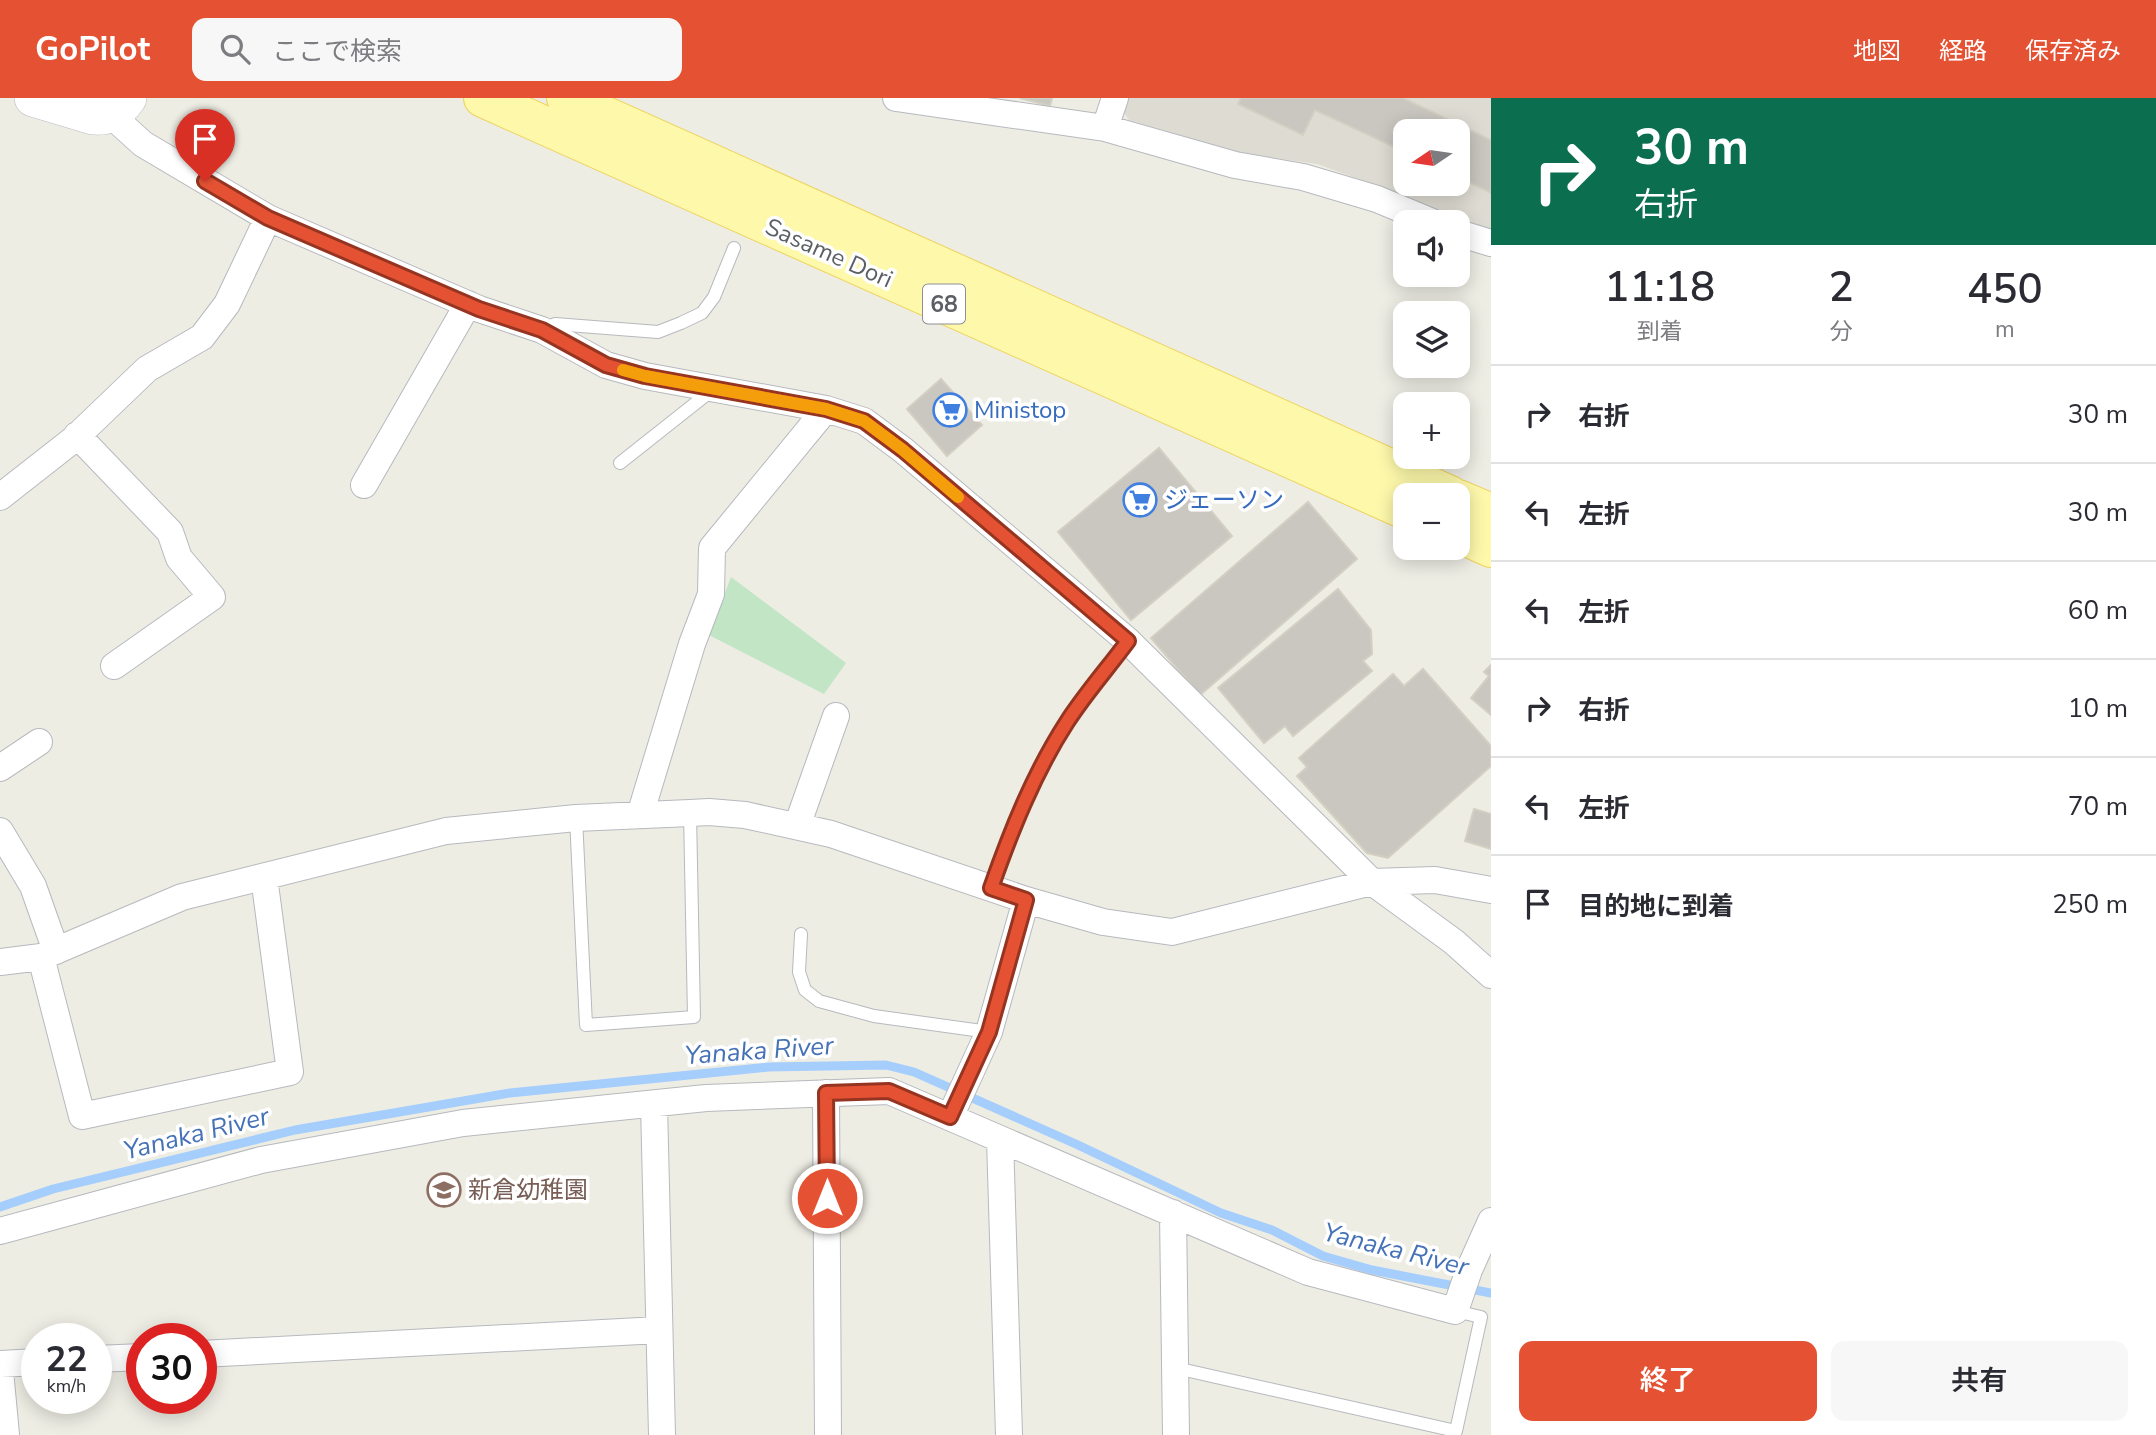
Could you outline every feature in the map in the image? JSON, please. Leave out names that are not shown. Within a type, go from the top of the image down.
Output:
[{"type":"main road","name":"Sasame Dori","points":[[484,98],[532,108],[1393,504]]},
{"type":"main road","name":"Sasame Dori","points":[[566,98],[1423,483]]},
{"type":"main road","points":[[1470,504],[1491,513]]},
{"type":"main road","points":[[1470,538],[1491,548]]},
{"type":"street","points":[[33,98],[102,117],[120,106],[143,144],[268,218],[468,304],[542,330],[606,365],[645,376],[826,409],[864,421],[903,450],[1128,641],[1372,882],[1454,942],[1491,975]]},
{"type":"street","points":[[896,98],[1105,128],[1235,165],[1303,177],[1377,198],[1405,210]]},
{"type":"street","points":[[1105,128],[1115,98]]},
{"type":"street","points":[[0,497],[77,435],[147,369],[202,337],[227,304],[268,218]]},
{"type":"street","points":[[1470,237],[1491,243]]},
{"type":"street","points":[[364,485],[468,304]]},
{"type":"street","points":[[640,815],[692,644],[711,594],[712,548],[826,409]]},
{"type":"street","points":[[77,435],[170,532],[178,558],[212,597],[114,666]]},
{"type":"street","points":[[797,826],[836,716]]},
{"type":"street","points":[[0,768],[39,742]]},
{"type":"street","points":[[0,962],[48,954],[182,897],[446,831],[576,818],[709,812],[745,815],[831,834],[1026,900],[1103,922],[1172,932],[1372,882],[1435,880],[1491,890]]},
{"type":"street","points":[[0,831],[33,886],[82,1116],[290,1072],[264,877]]},
{"type":"street","points":[[953,1111],[989,1032],[1026,900]]},
{"type":"street","points":[[0,1231],[261,1160],[463,1123],[706,1098],[889,1091],[953,1111],[1000,1139],[1308,1272],[1455,1311],[1469,1270],[1491,1221]]},
{"type":"street","points":[[826,1093],[828,1435]]},
{"type":"street","points":[[654,1104],[662,1435]]},
{"type":"street","points":[[1000,1139],[1009,1435]]},
{"type":"street","points":[[1173,1213],[1176,1435]]},
{"type":"street","points":[[217,1353],[659,1330]]},
{"type":"street","points":[[0,1364],[21,1363]]},
{"type":"street","points":[[0,1370],[6,1435]]},
{"type":"lane","points":[[542,330],[555,324],[657,332],[681,323],[702,313],[714,297],[734,248]]},
{"type":"lane","points":[[620,463],[713,388]]},
{"type":"lane","points":[[991,888],[1009,837],[1035,780],[1067,723],[1128,641]]},
{"type":"lane","points":[[576,818],[586,1025],[694,1017],[690,813]]},
{"type":"lane","points":[[802,934],[799,972],[805,990],[819,1001],[874,1016],[989,1032]]},
{"type":"lane","points":[[1176,1368],[1456,1431],[1481,1317],[1455,1311]]},
{"type":"shaded area","points":[[1127,98],[1491,98],[1491,232],[1470,224],[1470,210],[1435,210],[1401,196],[1470,196],[1470,119],[1393,119],[1393,193],[1317,164],[1245,154],[1129,120],[1123,111]]},
{"type":"green space","points":[[731,577],[846,663],[824,694],[709,635]]},
{"type":"building","points":[[1020,98],[1052,98],[1050,106]]},
{"type":"building","points":[[1241,98],[1403,98],[1447,119],[1393,119],[1393,146],[1315,110],[1303,135],[1238,104]]},
{"type":"building","points":[[1470,130],[1491,140],[1491,193],[1470,183]]},
{"type":"building","points":[[941,379],[982,425],[947,456],[907,409]]},
{"type":"building","points":[[1159,448],[1232,536],[1131,620],[1058,532]]},
{"type":"building","points":[[1308,502],[1357,559],[1200,695],[1151,638]]},
{"type":"building","points":[[1338,589],[1371,630],[1372,654],[1363,661],[1372,671],[1293,736],[1285,726],[1264,743],[1218,688]]},
{"type":"building","points":[[1491,665],[1491,715],[1471,698],[1489,676],[1484,672]]},
{"type":"building","points":[[1423,669],[1491,746],[1491,766],[1388,858],[1367,853],[1297,776],[1307,767],[1299,758],[1393,674],[1404,686]]},
{"type":"building","points":[[1474,809],[1491,814],[1491,849],[1465,841]]},
{"type":"waterway","name":"Yanaka River","points":[[0,1207],[53,1189],[295,1130],[510,1093],[769,1067],[886,1065],[914,1072],[1078,1145],[1221,1213],[1272,1230],[1323,1256],[1372,1270],[1491,1293]]},
{"type":"slow traffic","points":[[623,370],[826,409],[864,421],[958,497]]},
{"type":"place","name":"Ministop","points":[[950,410]]},
{"type":"place","name":"ジェーソン","points":[[1140,500]]},
{"type":"place","name":"新倉幼稚園","points":[[444,1190]]},
{"type":"route","points":[[205,181],[268,218],[479,309],[542,330],[606,365],[645,376],[826,409],[864,421],[903,450],[1128,641],[1067,723],[1035,780],[1009,837],[991,888],[1026,900],[989,1032],[950,1117],[889,1091],[826,1093],[827,1198]]}]
